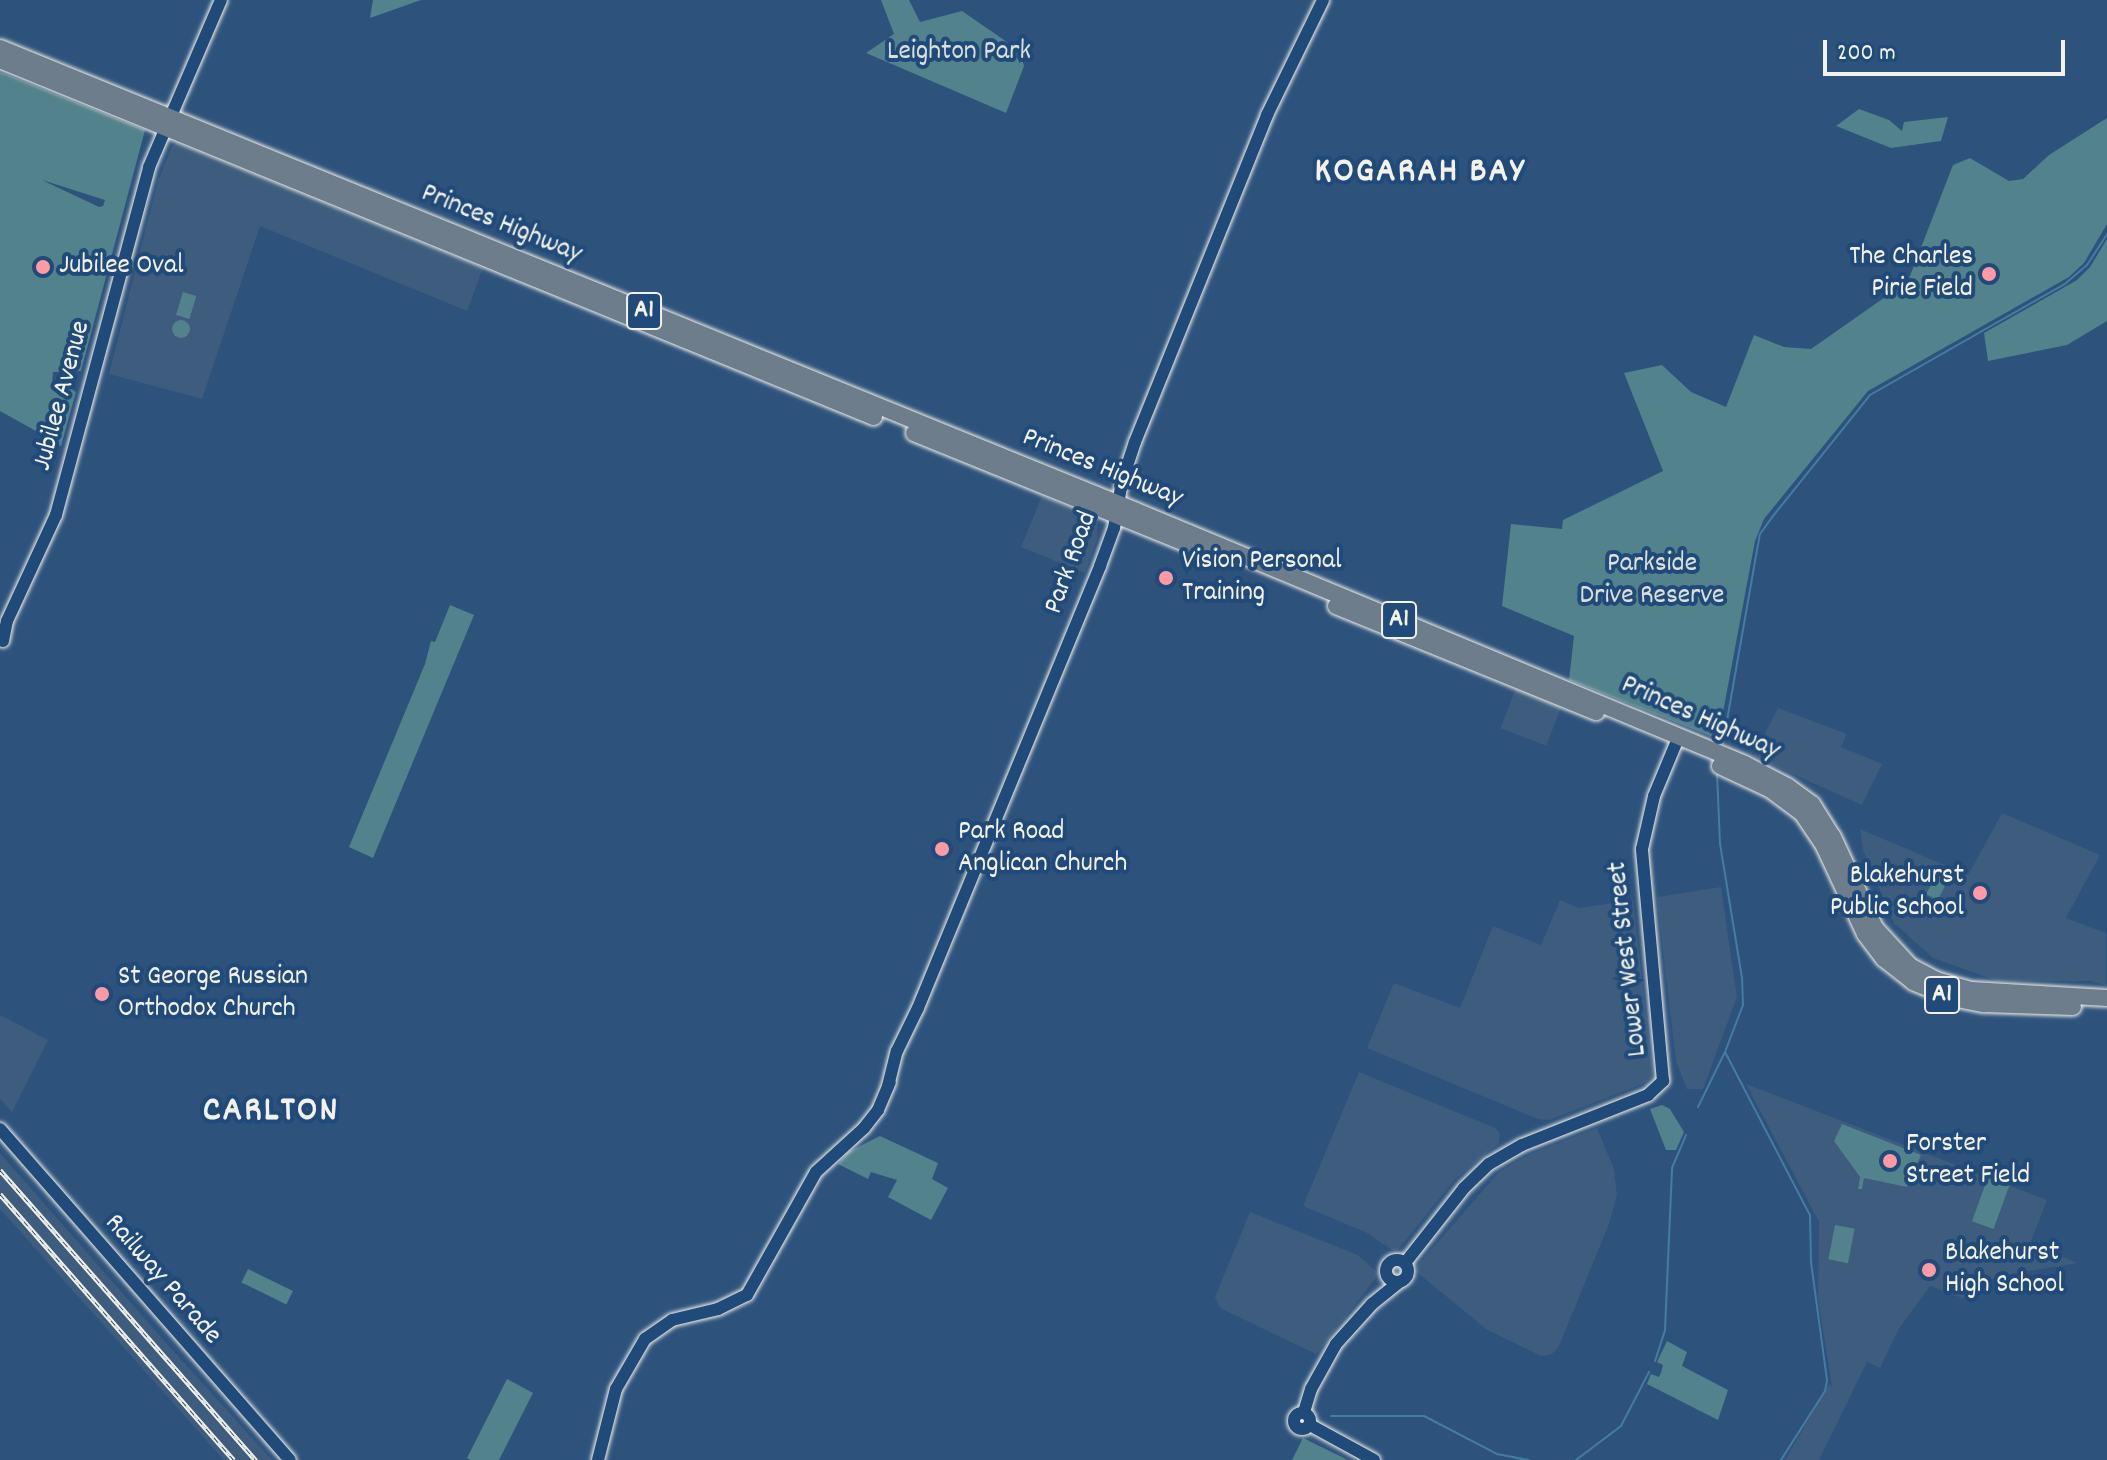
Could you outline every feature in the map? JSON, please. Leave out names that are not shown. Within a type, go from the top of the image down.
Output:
[{"type":"highway","name":"Princes Highway","points":[[0,48],[167,123]]},
{"type":"highway","name":"Princes Highway","points":[[0,60],[167,123],[1677,741],[1745,764],[1808,800],[1833,837],[1875,928],[1897,955],[1921,973],[1972,990],[2107,998]]},
{"type":"highway","name":"Princes Highway","points":[[1677,741],[1759,783],[1795,806],[1824,846],[1865,934],[1884,959],[1913,982],[1952,998],[1984,1004],[2107,1009]]},
{"type":"main road","name":"Jubilee Avenue","points":[[1,642],[3,623],[56,515],[143,188],[167,123],[221,0]]},
{"type":"main road","name":"Park Road","points":[[598,1460],[616,1389],[637,1349],[663,1324],[718,1309],[747,1295],[816,1172],[873,1117],[1099,569],[1133,446],[1249,160],[1323,0]]},
{"type":"main road","name":"Lower West Street","points":[[1405,1263],[1472,1180],[1508,1151],[1648,1095],[1660,1086],[1665,1071],[1642,849],[1654,796],[1677,741]]},
{"type":"main road","name":"Railway Parade","points":[[0,1129],[158,1314],[290,1460]]},
{"type":"main road","points":[[1372,1304],[1391,1262],[1405,1263],[1407,1275],[1372,1304],[1336,1344],[1311,1389],[1304,1412],[1296,1415],[1294,1423],[1300,1429],[1310,1425],[1374,1460]]},
{"type":"main road","points":[[1387,1273],[1391,1280],[1399,1282]]},
{"type":"shaded area","points":[[177,143],[483,268],[467,311],[260,226],[202,399],[109,374],[158,181],[172,146]]},
{"type":"shaded area","points":[[1042,496],[1098,519],[1097,539],[1085,573],[1021,547]]},
{"type":"shaded area","points":[[1516,688],[1562,706],[1546,746],[1501,728]]},
{"type":"shaded area","points":[[1778,708],[1847,734],[1841,747],[1882,764],[1862,805],[1753,756]]},
{"type":"shaded area","name":"Blakehurst Public School","points":[[2002,813],[2100,855],[2066,918],[2106,933],[2106,985],[2090,981],[1998,981],[1933,958],[1894,923],[1863,850],[1860,829],[1968,875]]},
{"type":"shaded area","points":[[1721,887],[1737,997],[1703,1089],[1687,1089],[1676,1062],[1657,897]]},
{"type":"shaded area","points":[[1560,900],[1579,908],[1633,900],[1653,1076],[1645,1083],[1549,1120],[1538,1119],[1367,1048],[1394,983],[1460,1008],[1493,926],[1541,945]]},
{"type":"shaded area","points":[[0,1015],[48,1040],[12,1112],[0,1099]]},
{"type":"shaded area","points":[[1359,1072],[1495,1128],[1500,1133],[1499,1143],[1455,1179],[1398,1250],[1392,1250],[1367,1233],[1303,1206]]},
{"type":"shaded area","name":"Blakehurst High School","points":[[1746,1084],[2047,1200],[2030,1244],[2078,1263],[1998,1276],[1983,1285],[1973,1302],[1930,1286],[1898,1330],[1880,1368],[1867,1362],[1819,1460],[1785,1460],[1829,1384],[1832,1387],[1818,1299],[1819,1222]]},
{"type":"shaded area","points":[[1597,1128],[1614,1169],[1617,1195],[1609,1224],[1559,1346],[1552,1354],[1541,1356],[1486,1329],[1418,1273],[1417,1266],[1498,1173],[1526,1156]]},
{"type":"shaded area","points":[[0,1153],[272,1460],[224,1460],[0,1209]]},
{"type":"shaded area","points":[[1250,1212],[1358,1255],[1377,1272],[1376,1278],[1316,1354],[1220,1308],[1215,1297]]},
{"type":"green space","points":[[373,0],[421,0],[370,18]]},
{"type":"green space","name":"Leighton Park","points":[[881,0],[909,0],[920,22],[962,11],[1020,51],[1024,66],[1006,113],[866,53],[894,34]]},
{"type":"green space","points":[[0,72],[145,130],[81,371],[53,372],[52,386],[62,391],[66,386],[76,392],[61,446],[44,441],[43,435],[0,411]],"holes":[[[42,180],[105,200],[99,207]]]},
{"type":"green space","points":[[1859,109],[1889,120],[1902,131],[1904,122],[1948,117],[1941,141],[1891,148],[1836,126]]},
{"type":"green space","name":"Parkside Drive Reserve","points":[[2107,118],[2107,224],[2084,263],[2069,277],[1868,391],[1764,519],[1755,541],[1718,739],[1569,680],[1574,636],[1502,606],[1511,524],[1562,529],[1563,520],[1663,471],[1624,373],[1662,365],[1691,392],[1726,407],[1754,335],[1784,347],[1811,349],[1908,281],[1953,165],[1970,158],[2009,181],[2023,179],[2049,155]]},
{"type":"green space","points":[[2107,239],[2107,321],[2067,345],[1988,361],[1984,333],[2077,280],[2090,267]]},
{"type":"green space","points":[[183,292],[196,296],[189,319],[176,315]]},
{"type":"green space","points":[[181,320],[190,329],[181,338],[172,329]]},
{"type":"green space","points":[[450,605],[474,615],[373,858],[349,847],[425,664],[431,641],[435,642]]},
{"type":"green space","points":[[1938,871],[1950,877],[1938,900],[1926,894]]},
{"type":"green space","points":[[1662,1105],[1670,1109],[1684,1132],[1676,1150],[1666,1150],[1650,1109]]},
{"type":"green space","points":[[1842,1124],[1921,1155],[1907,1187],[1864,1178],[1862,1189],[1858,1189],[1860,1177],[1834,1141]]},
{"type":"green space","points":[[880,1136],[938,1163],[932,1179],[948,1188],[931,1220],[888,1197],[897,1180],[871,1172],[868,1179],[838,1164],[848,1152]]},
{"type":"green space","points":[[1988,1177],[2010,1185],[1994,1229],[1972,1221]]},
{"type":"green space","points":[[1835,1225],[1855,1229],[1848,1263],[1828,1259]]},
{"type":"green space","points":[[248,1269],[293,1291],[286,1304],[241,1282]]},
{"type":"green space","points":[[1667,1341],[1687,1352],[1682,1366],[1728,1390],[1718,1420],[1647,1384],[1651,1374],[1659,1377],[1661,1373],[1663,1365],[1657,1362]]},
{"type":"green space","points":[[507,1379],[533,1393],[499,1460],[471,1460],[467,1458]]},
{"type":"green space","points":[[1303,1438],[1346,1459],[1292,1460]]},
{"type":"waterway","points":[[1723,743],[1760,534],[1773,516],[1870,395],[2066,283],[2087,265],[2107,234]]},
{"type":"waterway","points":[[1698,1107],[1725,1052],[1743,1005],[1742,978],[1720,844],[1717,773]]},
{"type":"waterway","points":[[1725,1052],[1810,1215],[1811,1262],[1827,1381],[1825,1391],[1781,1460]]},
{"type":"waterway","points":[[1655,1361],[1665,1330],[1672,1168],[1686,1135]]},
{"type":"waterway","points":[[1576,1460],[1621,1426],[1649,1372]]},
{"type":"waterway","points":[[1331,1416],[1424,1416],[1497,1454],[1529,1460]]},
{"type":"railway","points":[[0,1170],[256,1460]]},
{"type":"railway","points":[[0,1194],[234,1460]]},
{"type":"place","name":"Jubilee Oval","points":[[43,267]]},
{"type":"place","name":"The Charles Pirie Field","points":[[1989,274]]},
{"type":"place","name":"Vision Personal Training","points":[[1166,578]]},
{"type":"place","name":"Park Road Anglican Church","points":[[942,849]]},
{"type":"place","name":"Blakehurst Public School","points":[[1980,893]]},
{"type":"place","name":"St George Russian Orthodox Church","points":[[102,994]]},
{"type":"place","name":"Forster Street Field","points":[[1890,1161]]},
{"type":"place","name":"Blakehurst High School","points":[[1929,1270]]},
{"type":"district","name":"KOGARAH BAY","points":[[1420,174]]},
{"type":"district","name":"CARLTON","points":[[271,1113]]}]
